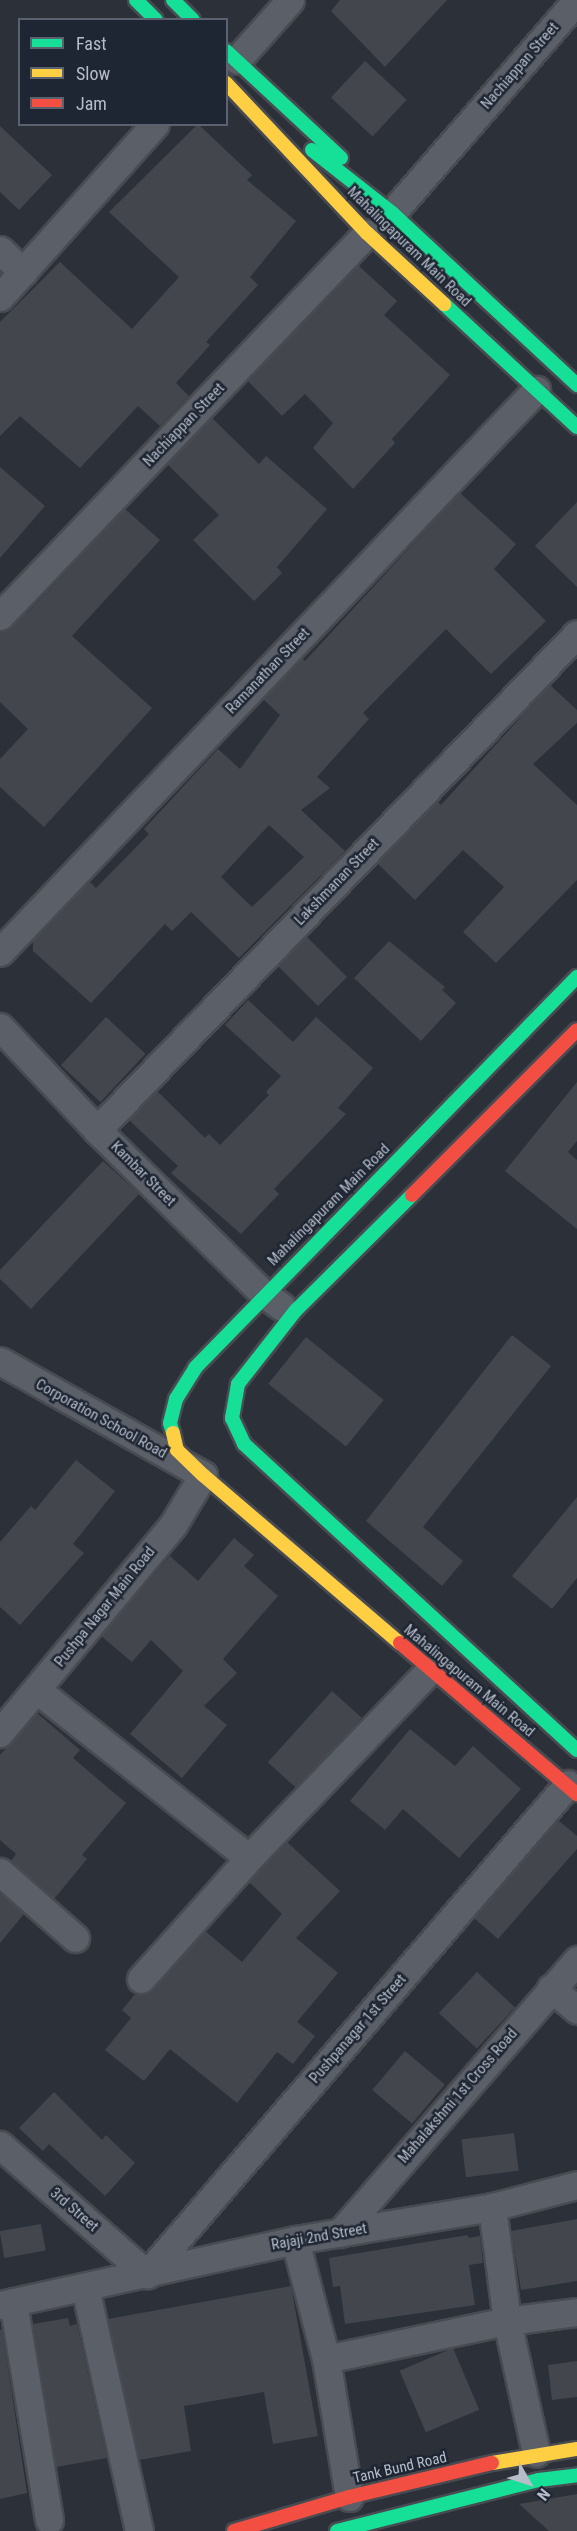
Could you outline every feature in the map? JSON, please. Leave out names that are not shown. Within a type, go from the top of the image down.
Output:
[{"type":"main road","points":[[136,0],[154,18]]},
{"type":"main road","points":[[172,0],[191,18]]},
{"type":"main road","points":[[229,69],[361,177],[392,213]]},
{"type":"main road","name":"Mahalingapuram Main Road","points":[[229,69],[392,213],[577,385]]},
{"type":"main road","name":"Mahalingapuram Main Road","points":[[229,69],[367,233],[536,390],[575,422]]},
{"type":"main road","name":"Mahalingapuram Main Road","points":[[573,1789],[429,1671],[208,1472],[177,1450],[170,1424],[176,1399],[195,1368],[264,1294],[577,977]]},
{"type":"main road","name":"Mahalingapuram Main Road","points":[[577,1030],[292,1315],[238,1384],[232,1418],[244,1444],[577,1750]]},
{"type":"main road","points":[[229,1456],[244,1444]]},
{"type":"main road","name":"Tank Bund Road","points":[[234,2531],[350,2496],[536,2453],[577,2449]]},
{"type":"main road","points":[[337,2531],[539,2480],[577,2475]]},
{"type":"street","points":[[229,69],[290,0]]},
{"type":"street","name":"Nachiappan Street","points":[[392,213],[577,0]]},
{"type":"street","points":[[0,297],[153,126]]},
{"type":"street","name":"Nachiappan Street","points":[[0,616],[367,233]]},
{"type":"street","points":[[0,250],[23,272]]},
{"type":"street","name":"Ramanathan Street","points":[[0,952],[536,390]]},
{"type":"street","name":"Lakshmanan Street","points":[[98,1130],[577,634]]},
{"type":"street","name":"Kambar Street","points":[[0,1027],[98,1130],[264,1294],[292,1315]]},
{"type":"street","name":"Corporation School Road","points":[[0,1361],[208,1472]]},
{"type":"street","name":"Pushpa Nagar Main Road","points":[[0,1733],[173,1525],[208,1472]]},
{"type":"street","points":[[141,1979],[249,1858],[429,1671]]},
{"type":"street","points":[[37,1690],[249,1858]]},
{"type":"street","name":"Pushpanagar 1st Street","points":[[147,2274],[573,1789]]},
{"type":"street","points":[[0,1872],[75,1938]]},
{"type":"street","name":"Mahalakshmi 1st Cross Road","points":[[340,2233],[577,1960]]},
{"type":"street","points":[[551,1988],[577,2010]]},
{"type":"street","name":"3rd Street","points":[[0,2145],[147,2274]]},
{"type":"street","name":"Rajaji 2nd Street","points":[[7,2303],[296,2240],[492,2207],[577,2185]]},
{"type":"street","points":[[492,2207],[507,2321],[536,2453]]},
{"type":"street","points":[[296,2240],[326,2359],[350,2496]]},
{"type":"street","points":[[85,2287],[139,2531]]},
{"type":"street","points":[[7,2303],[49,2520]]},
{"type":"street","points":[[326,2359],[507,2321],[577,2312]]},
{"type":"building","points":[[340,0],[447,0],[385,67],[331,11]]},
{"type":"building","points":[[365,61],[407,100],[373,136],[331,98]]},
{"type":"building","points":[[0,126],[52,175],[19,210],[0,192]]},
{"type":"building","points":[[196,126],[200,126],[252,175],[247,180],[296,221],[250,277],[258,285],[206,342],[210,345],[176,383],[189,396],[160,426],[138,406],[80,468],[20,416],[0,436],[0,322],[60,262],[132,329],[179,277],[109,212]]},
{"type":"building","points":[[358,265],[397,301],[384,315],[450,375],[392,439],[395,443],[353,489],[313,448],[333,423],[305,394],[282,416],[248,381]]},
{"type":"building","points":[[212,418],[259,464],[266,456],[327,509],[277,567],[282,573],[254,601],[193,540],[219,515],[167,464]]},
{"type":"building","points":[[0,467],[45,506],[0,558]]},
{"type":"building","points":[[460,493],[516,544],[494,569],[546,621],[491,674],[446,629],[363,713],[369,719],[317,777],[330,788],[301,810],[345,851],[239,958],[191,912],[172,931],[165,924],[91,1003],[33,951],[33,940],[89,881],[96,888],[149,834],[144,829],[218,749],[240,769],[280,715],[263,699],[302,658],[305,661]],"holes":[[[269,825],[304,857],[252,907],[221,877]]]},
{"type":"building","points":[[577,502],[577,587],[535,546]]},
{"type":"building","points":[[125,509],[160,540],[72,636],[152,708],[44,827],[0,787],[0,759],[28,729],[0,702],[0,631],[28,612]]},
{"type":"building","points":[[550,685],[577,710],[577,723],[533,764],[577,805],[577,880],[496,963],[463,932],[504,887],[463,850],[415,900],[377,863],[437,801],[441,805]]},
{"type":"building","points":[[306,936],[347,977],[318,1006],[277,965]]},
{"type":"building","points":[[389,941],[445,987],[442,990],[456,1003],[421,1041],[354,978]]},
{"type":"building","points":[[248,1000],[293,1042],[316,1017],[373,1068],[338,1108],[346,1114],[274,1189],[279,1194],[241,1234],[171,1173],[178,1166],[129,1120],[157,1091],[205,1138],[209,1134],[220,1145],[269,1095],[266,1092],[281,1076],[225,1025]]},
{"type":"building","points":[[106,1017],[145,1054],[100,1102],[61,1065]]},
{"type":"building","points":[[577,1082],[577,1141],[568,1152],[577,1160],[577,1229],[505,1171]]},
{"type":"building","points":[[103,1161],[139,1194],[31,1309],[0,1279],[0,1270]]},
{"type":"building","points":[[512,1335],[551,1366],[423,1527],[463,1561],[442,1586],[366,1521]]},
{"type":"building","points":[[306,1337],[384,1400],[346,1447],[268,1384]]},
{"type":"building","points":[[76,1460],[115,1491],[73,1544],[84,1553],[20,1625],[0,1607],[0,1542],[31,1506],[35,1510]]},
{"type":"building","points":[[577,1497],[577,1578],[552,1609],[512,1576]]},
{"type":"building","points":[[234,1538],[254,1555],[244,1566],[278,1596],[223,1659],[237,1673],[204,1706],[227,1725],[182,1778],[130,1734],[183,1671],[151,1640],[132,1662],[101,1636],[170,1556],[198,1581]]},
{"type":"building","points":[[332,1691],[362,1718],[297,1789],[268,1762]]},
{"type":"building","points":[[37,1713],[80,1750],[73,1758],[126,1803],[82,1855],[87,1859],[54,1899],[11,1861],[16,1854],[0,1840],[0,1755]]},
{"type":"building","points":[[410,1729],[455,1766],[473,1746],[521,1789],[459,1858],[403,1809],[385,1830],[350,1801]]},
{"type":"building","points":[[558,1820],[577,1836],[577,1849],[498,1939],[474,1918]]},
{"type":"building","points":[[287,1842],[340,1891],[296,1938],[338,1973],[297,2022],[315,2036],[293,2064],[277,2052],[237,2103],[170,2049],[144,2081],[105,2050],[131,2018],[122,2010],[136,1993],[153,1989],[205,1931],[242,1962],[282,1914],[249,1882]]},
{"type":"building","points":[[0,1893],[24,1914],[0,1943]]},
{"type":"building","points":[[477,1972],[515,2007],[477,2048],[439,2013]]},
{"type":"building","points":[[405,2051],[445,2084],[412,2123],[372,2090]]},
{"type":"building","points":[[54,2092],[102,2140],[106,2135],[135,2163],[105,2196],[49,2144],[43,2151],[19,2128]]},
{"type":"building","points":[[514,2133],[519,2171],[466,2177],[461,2139]]},
{"type":"building","points":[[577,2219],[577,2281],[521,2290],[511,2231]]},
{"type":"building","points":[[41,2224],[46,2251],[4,2258],[0,2231]]},
{"type":"building","points":[[468,2235],[468,2238],[480,2236],[483,2263],[469,2265],[475,2305],[345,2324],[340,2286],[333,2287],[329,2258]]},
{"type":"building","points":[[291,2286],[318,2436],[273,2444],[264,2392],[184,2406],[191,2451],[139,2460],[108,2319]]},
{"type":"building","points":[[68,2318],[70,2326],[77,2324],[107,2458],[56,2467],[33,2324]]},
{"type":"building","points":[[2,2329],[27,2493],[0,2499],[0,2330]]},
{"type":"building","points":[[453,2348],[479,2410],[426,2432],[400,2371]]},
{"type":"building","points":[[577,2361],[577,2397],[552,2400],[548,2365]]},
{"type":"building","points":[[577,2494],[577,2531],[549,2531],[519,2504]]},
{"type":"traffic: fast","points":[[136,0],[154,18]]},
{"type":"traffic: fast","points":[[173,0],[191,18]]},
{"type":"traffic: fast","points":[[228,53],[341,158]]},
{"type":"traffic: fast","points":[[312,150],[392,213],[577,385]]},
{"type":"traffic: fast","points":[[444,304],[577,427]]},
{"type":"traffic: fast","points":[[173,1433],[170,1423],[176,1399],[195,1368],[577,977]]},
{"type":"traffic: fast","points":[[412,1195],[296,1310],[238,1384],[232,1418],[244,1444],[577,1750]]},
{"type":"traffic: fast","points":[[337,2531],[539,2480],[577,2475]]},
{"type":"traffic: slow","points":[[228,85],[367,233],[444,304]]},
{"type":"traffic: slow","points":[[173,1433],[177,1450],[203,1475],[400,1643]]},
{"type":"traffic: slow","points":[[492,2463],[577,2449]]},
{"type":"traffic: jam","points":[[412,1195],[577,1030]]},
{"type":"traffic: jam","points":[[400,1643],[577,1794]]},
{"type":"traffic: jam","points":[[234,2531],[349,2497],[492,2463]]}]
